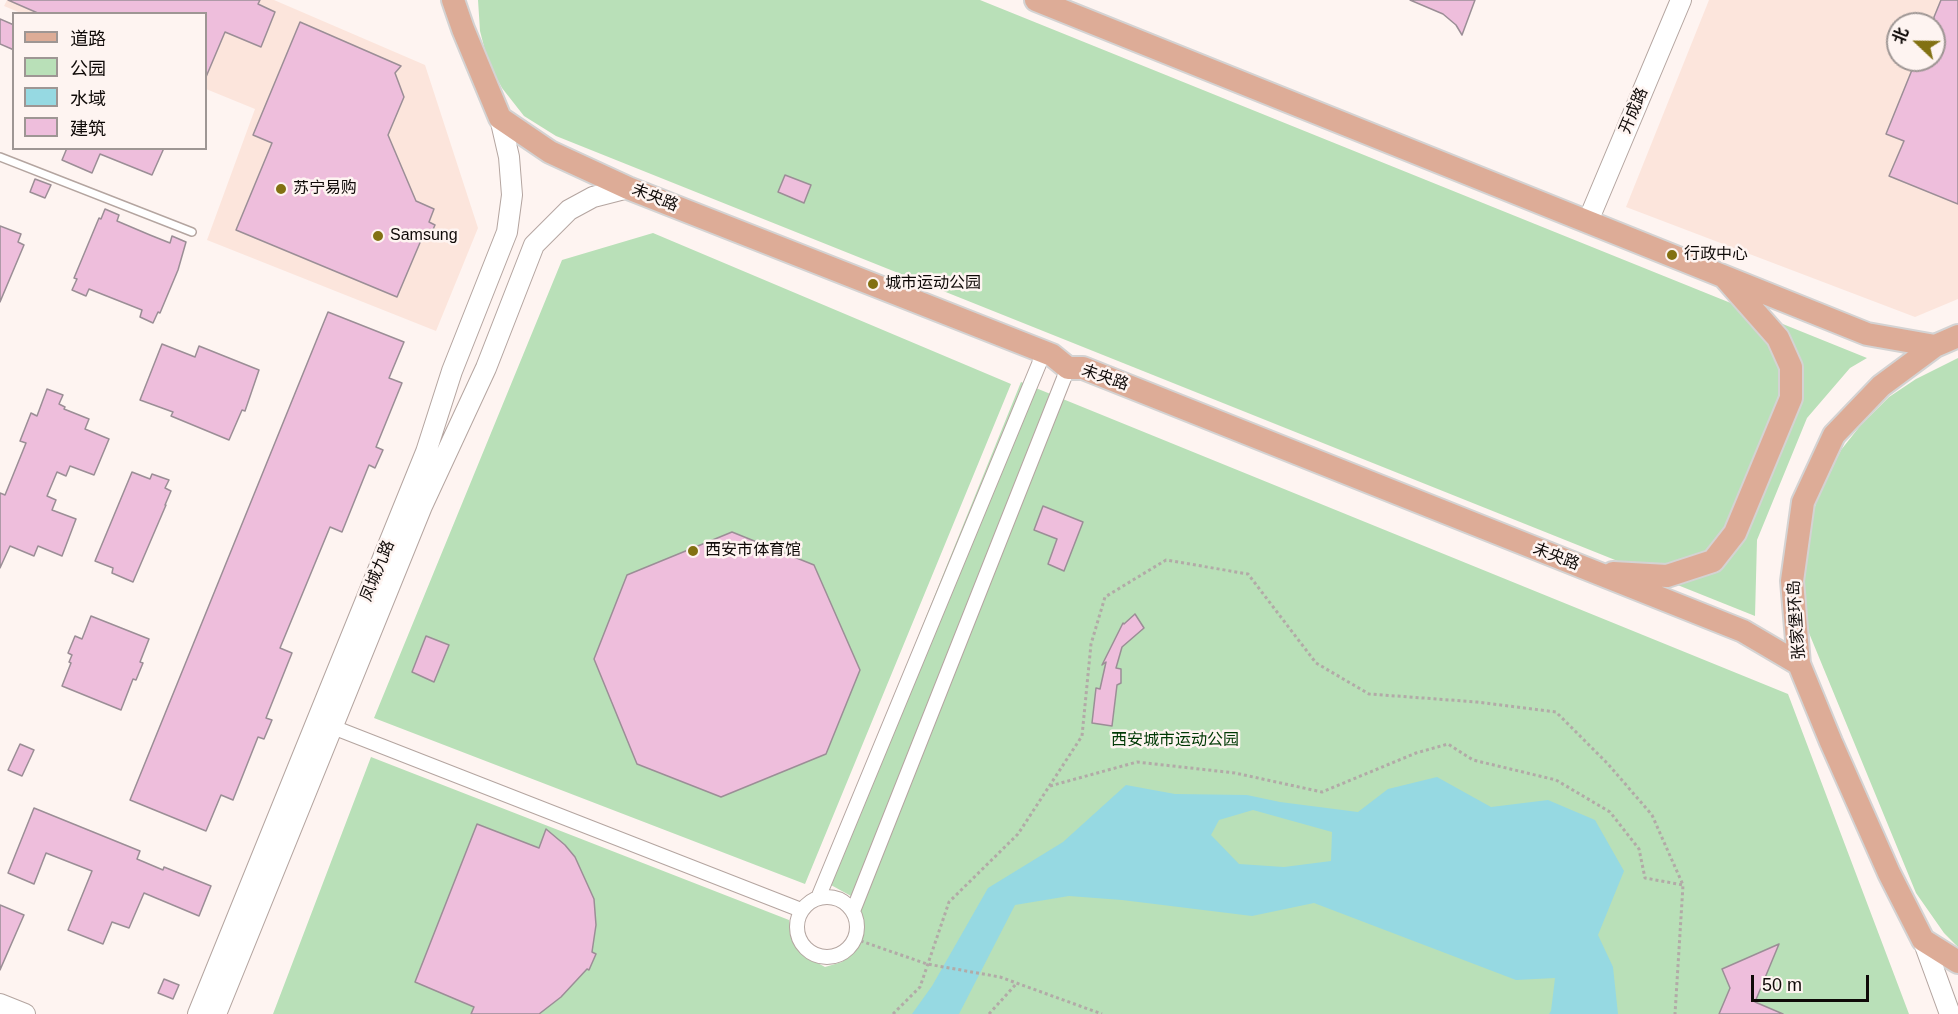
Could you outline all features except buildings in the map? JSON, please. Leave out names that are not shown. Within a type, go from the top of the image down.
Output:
[{"type":"main road","points":[[453,0],[500,118]]},
{"type":"main road","points":[[463,29],[464,0]]},
{"type":"main road","points":[[1036,0],[1867,334],[1935,346]]},
{"type":"main road","name":"未央路","points":[[500,118],[550,152],[628,188],[1052,355],[1068,368],[1083,368],[1743,630],[1799,664]]},
{"type":"main road","points":[[1593,572],[1667,576],[1713,561],[1735,533],[1791,398],[1791,367],[1778,338],[1723,275]]},
{"type":"main road","name":"张家堡环岛","points":[[1923,940],[1889,873],[1835,753],[1799,664],[1792,581],[1803,502],[1834,435],[1881,386],[1935,346],[1958,336]]},
{"type":"main road","points":[[1923,940],[1958,962]]},
{"type":"street","name":"开成路","points":[[1588,221],[1681,0]]},
{"type":"street","name":"凤城九路","points":[[216,1014],[426,452],[452,371],[507,232],[512,195],[509,157],[500,118]]},
{"type":"street","name":"凤城九路","points":[[198,1014],[422,506],[486,368],[534,245],[569,210],[593,197],[628,188]]},
{"type":"street","points":[[818,898],[1044,352]]},
{"type":"street","points":[[853,910],[1068,368]]},
{"type":"street","points":[[325,724],[801,910]]},
{"type":"street","points":[[828,896],[838,898],[853,910],[857,929],[855,939],[842,953],[833,957],[814,954],[799,940],[797,919],[801,910],[808,902],[818,898],[828,896]]},
{"type":"street","points":[[1923,940],[1950,1014]]},
{"type":"street","points":[[0,1004],[25,1014]]},
{"type":"lane","points":[[0,157],[192,232]]},
{"type":"path","points":[[893,1014],[920,987],[949,902],[1018,834],[1082,736],[1091,644],[1105,597],[1166,560],[1248,574],[1316,663],[1369,694],[1477,702],[1556,712],[1608,764],[1652,815],[1683,885],[1676,1014]]},
{"type":"path","points":[[1049,787],[1137,762],[1235,773],[1322,792],[1416,753],[1448,744],[1473,760],[1556,780],[1601,806],[1610,812],[1639,849],[1645,878],[1683,885]]},
{"type":"path","points":[[855,939],[927,964],[1000,977],[1101,1014]]},
{"type":"path","points":[[989,1014],[1017,983]]},
{"type":"shaded area","points":[[7,0],[274,0],[425,65],[478,228],[436,331],[207,240],[255,109],[207,89],[207,12],[18,12],[4,6]]},
{"type":"shaded area","points":[[1709,0],[1958,0],[1958,299],[1915,317],[1626,207]]},
{"type":"green space","points":[[478,0],[980,0],[1867,358],[1850,368],[1807,418],[1757,540],[1755,616],[556,136],[524,116],[502,88],[488,62],[480,31]]},
{"type":"green space","name":"西安市体育馆","points":[[653,233],[1011,384],[805,884],[374,718],[562,260]]},
{"type":"green space","points":[[1958,358],[1958,947],[1944,933],[1916,893],[1809,633],[1803,593],[1804,560],[1809,527],[1817,500],[1841,450],[1860,426],[1889,397],[1916,379]]},
{"type":"green space","name":"西安城市运动公园","points":[[1021,382],[1788,694],[1909,1014],[273,1014],[371,757],[789,920],[793,943],[805,956],[825,967],[842,962],[856,950],[863,934],[863,916],[851,896],[820,879]]},
{"type":"water","points":[[1437,777],[1491,807],[1548,800],[1595,820],[1624,871],[1598,935],[1613,967],[1618,1014],[1549,1014],[1555,978],[1516,980],[1314,903],[1252,916],[1069,896],[1015,905],[959,1014],[912,1014],[932,986],[988,888],[1063,842],[1126,785],[1175,794],[1247,795],[1280,802],[1358,812],[1388,789]],"holes":[[[1253,810],[1332,832],[1331,861],[1284,867],[1239,864],[1211,835],[1219,820]]]},
{"type":"place","name":"苏宁易购","points":[[281,189]]},
{"type":"place","name":"Samsung","points":[[378,236]]},
{"type":"place","name":"行政中心","points":[[1672,255]]},
{"type":"place","name":"城市运动公园","points":[[873,284]]},
{"type":"place","name":"西安市体育馆","points":[[693,551]]}]
